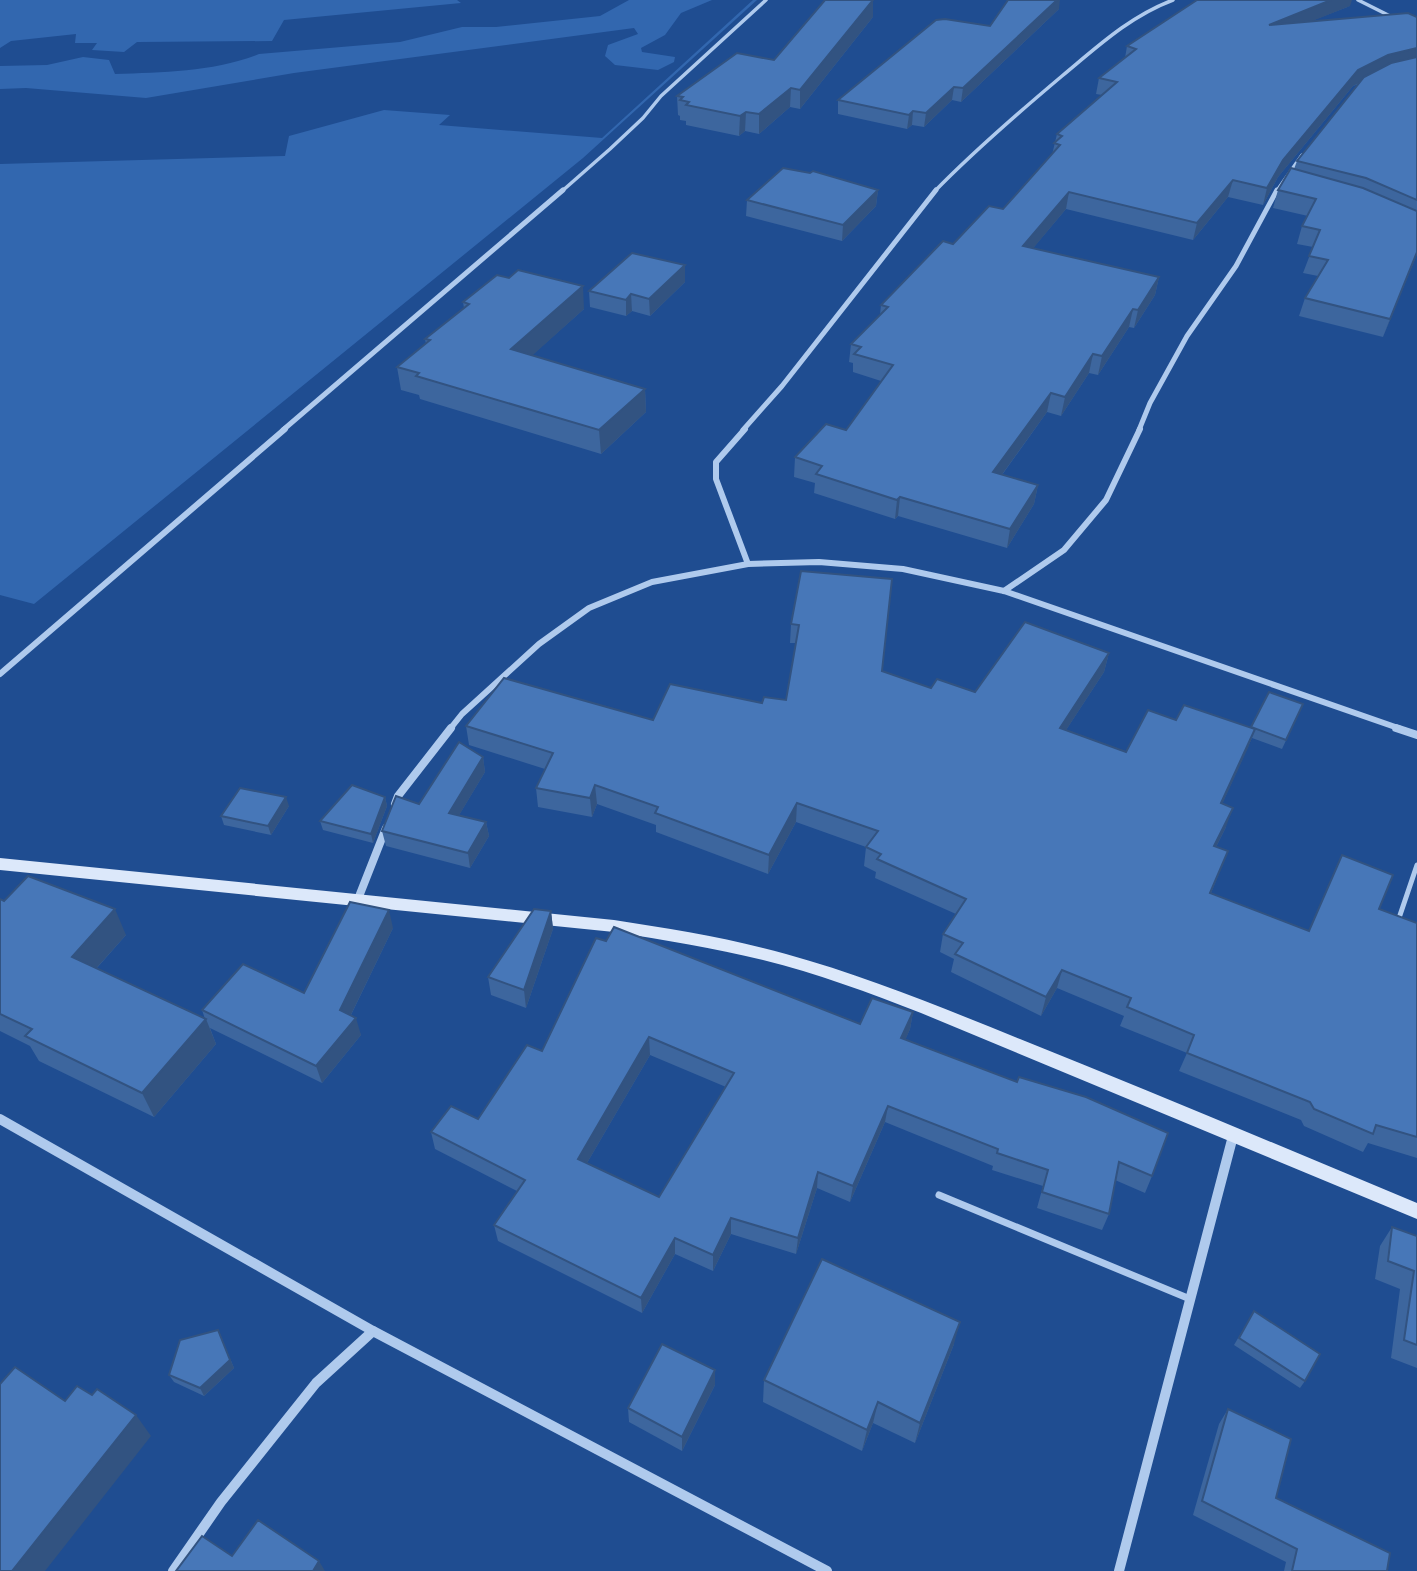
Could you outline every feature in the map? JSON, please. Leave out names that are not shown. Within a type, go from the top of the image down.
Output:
[{"type":"street","points":[[0,674],[610,149],[643,118],[661,96],[766,0]]},
{"type":"street","points":[[748,564],[716,479],[716,462],[782,386],[927,199],[979,145],[1125,24],[1154,7],[1173,0]]},
{"type":"street","points":[[1358,0],[1405,24]]},
{"type":"street","points":[[1004,591],[1064,550],[1106,500],[1150,403],[1187,336],[1252,239],[1282,180],[1306,150]]},
{"type":"street","points":[[1282,180],[1294,183]]},
{"type":"street","points":[[393,809],[398,796],[462,714],[539,644],[589,608],[652,582],[748,564],[819,562],[904,569],[1004,591],[1417,735]]},
{"type":"street","points":[[358,899],[388,822]]},
{"type":"street","points":[[0,864],[614,926],[695,939],[786,960],[895,996],[1138,1093],[1233,1136],[1417,1211]]},
{"type":"street","points":[[0,1119],[373,1331],[827,1571]]},
{"type":"street","points":[[1119,1571],[1233,1136]]},
{"type":"street","points":[[173,1571],[221,1502],[316,1383],[373,1331]]},
{"type":"lane","points":[[1396,926],[1417,865]]},
{"type":"lane","points":[[939,1195],[1191,1299]]},
{"type":"shaded area","points":[[0,0],[457,0],[461,3],[284,20],[272,41],[137,42],[124,52],[92,50],[97,43],[75,43],[76,34],[11,41],[0,48]]},
{"type":"shaded area","points":[[629,0],[712,0],[681,13],[665,35],[641,48],[642,52],[675,57],[674,62],[658,70],[615,65],[605,56],[608,45],[638,34],[634,28],[294,73],[146,98],[26,88],[0,89],[0,66],[47,65],[83,57],[109,60],[115,74],[188,70],[242,60],[259,54],[400,42],[462,27],[496,27],[600,16]]},
{"type":"shaded area","points":[[753,0],[757,0],[583,158],[34,604],[0,595],[0,164],[285,156],[289,136],[384,110],[450,115],[439,125],[602,138]]},
{"type":"building","points":[[825,0],[873,0],[800,90],[791,88],[759,114],[746,112],[740,116],[686,105],[689,102],[680,100],[683,97],[677,96],[737,53],[774,60]]},
{"type":"building","points":[[1008,0],[1057,0],[963,88],[954,87],[926,113],[913,111],[909,115],[838,100],[936,20],[990,26]]},
{"type":"building","points":[[1197,0],[1331,0],[1269,25],[1408,13],[1417,17],[1417,48],[1388,55],[1358,70],[1283,160],[1267,188],[1233,180],[1197,223],[1069,192],[1023,246],[1159,277],[1138,310],[1133,309],[1102,356],[1093,354],[1065,397],[1051,393],[993,472],[1038,485],[1010,529],[900,497],[897,500],[816,474],[822,466],[795,457],[826,424],[846,430],[893,365],[854,354],[861,347],[851,344],[888,307],[881,305],[943,241],[953,244],[989,206],[1003,209],[1060,145],[1054,143],[1062,136],[1057,134],[1117,82],[1099,78],[1136,49],[1127,46]]},
{"type":"building","points":[[1417,57],[1417,200],[1366,178],[1297,161],[1364,77],[1391,63]]},
{"type":"building","points":[[783,168],[810,173],[813,171],[878,190],[843,225],[747,200]]},
{"type":"building","points":[[1291,168],[1363,188],[1417,211],[1417,252],[1390,319],[1305,298],[1328,260],[1309,256],[1320,230],[1302,226],[1316,199],[1278,190]]},
{"type":"building","points":[[632,253],[685,265],[649,299],[631,294],[626,300],[589,291]]},
{"type":"building","points":[[518,270],[583,286],[511,349],[645,389],[599,430],[416,376],[419,373],[397,367],[430,340],[425,339],[469,304],[463,302],[497,275],[509,278]]},
{"type":"building","points":[[801,571],[892,579],[882,671],[931,688],[937,679],[975,692],[1025,622],[1109,653],[1060,728],[1126,752],[1148,710],[1176,720],[1184,705],[1255,729],[1221,803],[1233,808],[1214,846],[1228,851],[1210,893],[1309,931],[1342,855],[1393,875],[1379,909],[1417,923],[1417,1137],[1376,1125],[1373,1134],[1314,1109],[1310,1102],[1187,1053],[1194,1035],[1127,1007],[1131,998],[1062,970],[1046,997],[955,954],[963,943],[943,934],[966,899],[877,859],[881,854],[866,847],[878,831],[797,803],[769,855],[655,813],[658,807],[595,785],[590,798],[536,788],[553,753],[466,726],[504,678],[653,720],[670,684],[762,703],[764,697],[786,700],[799,625],[791,624]]},
{"type":"building","points":[[1269,692],[1303,704],[1286,740],[1251,727]]},
{"type":"building","points":[[459,742],[483,757],[449,813],[486,822],[468,853],[382,831],[396,796],[419,804]]},
{"type":"building","points":[[352,785],[385,797],[371,834],[320,821]]},
{"type":"building","points":[[240,788],[286,797],[268,826],[221,816]]},
{"type":"building","points":[[28,876],[115,909],[72,957],[206,1019],[142,1093],[25,1036],[32,1029],[0,1014],[0,899],[4,901]]},
{"type":"building","points":[[350,902],[389,910],[340,1010],[356,1018],[316,1066],[202,1010],[243,964],[304,993]]},
{"type":"building","points":[[534,909],[551,911],[524,990],[488,977]]},
{"type":"building","points":[[614,927],[860,1024],[872,998],[913,1012],[901,1038],[1017,1082],[1019,1077],[1086,1097],[1168,1133],[1152,1176],[1119,1162],[1109,1214],[1042,1192],[1048,1170],[997,1153],[998,1149],[888,1106],[853,1186],[818,1172],[798,1238],[731,1218],[713,1255],[675,1238],[641,1298],[494,1225],[525,1180],[431,1132],[451,1106],[478,1119],[527,1045],[542,1051],[596,938],[606,941]],"holes":[[[649,1037],[734,1073],[659,1197],[578,1159]]]},
{"type":"building","points":[[1392,1227],[1417,1236],[1417,1345],[1404,1340],[1414,1271],[1388,1261]]},
{"type":"building","points":[[822,1259],[960,1322],[920,1423],[878,1402],[867,1430],[764,1380]]},
{"type":"building","points":[[1254,1311],[1320,1354],[1305,1381],[1239,1338]]},
{"type":"building","points":[[218,1330],[230,1360],[200,1388],[169,1375],[180,1340]]},
{"type":"building","points":[[662,1344],[715,1370],[682,1437],[628,1408]]},
{"type":"building","points":[[15,1367],[65,1401],[77,1386],[92,1395],[97,1389],[136,1415],[12,1571],[0,1571],[0,1384]]},
{"type":"building","points":[[1228,1409],[1291,1439],[1276,1498],[1390,1553],[1387,1571],[1292,1571],[1297,1549],[1202,1501]]},
{"type":"building","points":[[258,1520],[319,1561],[313,1571],[176,1571],[202,1536],[232,1556]]}]
